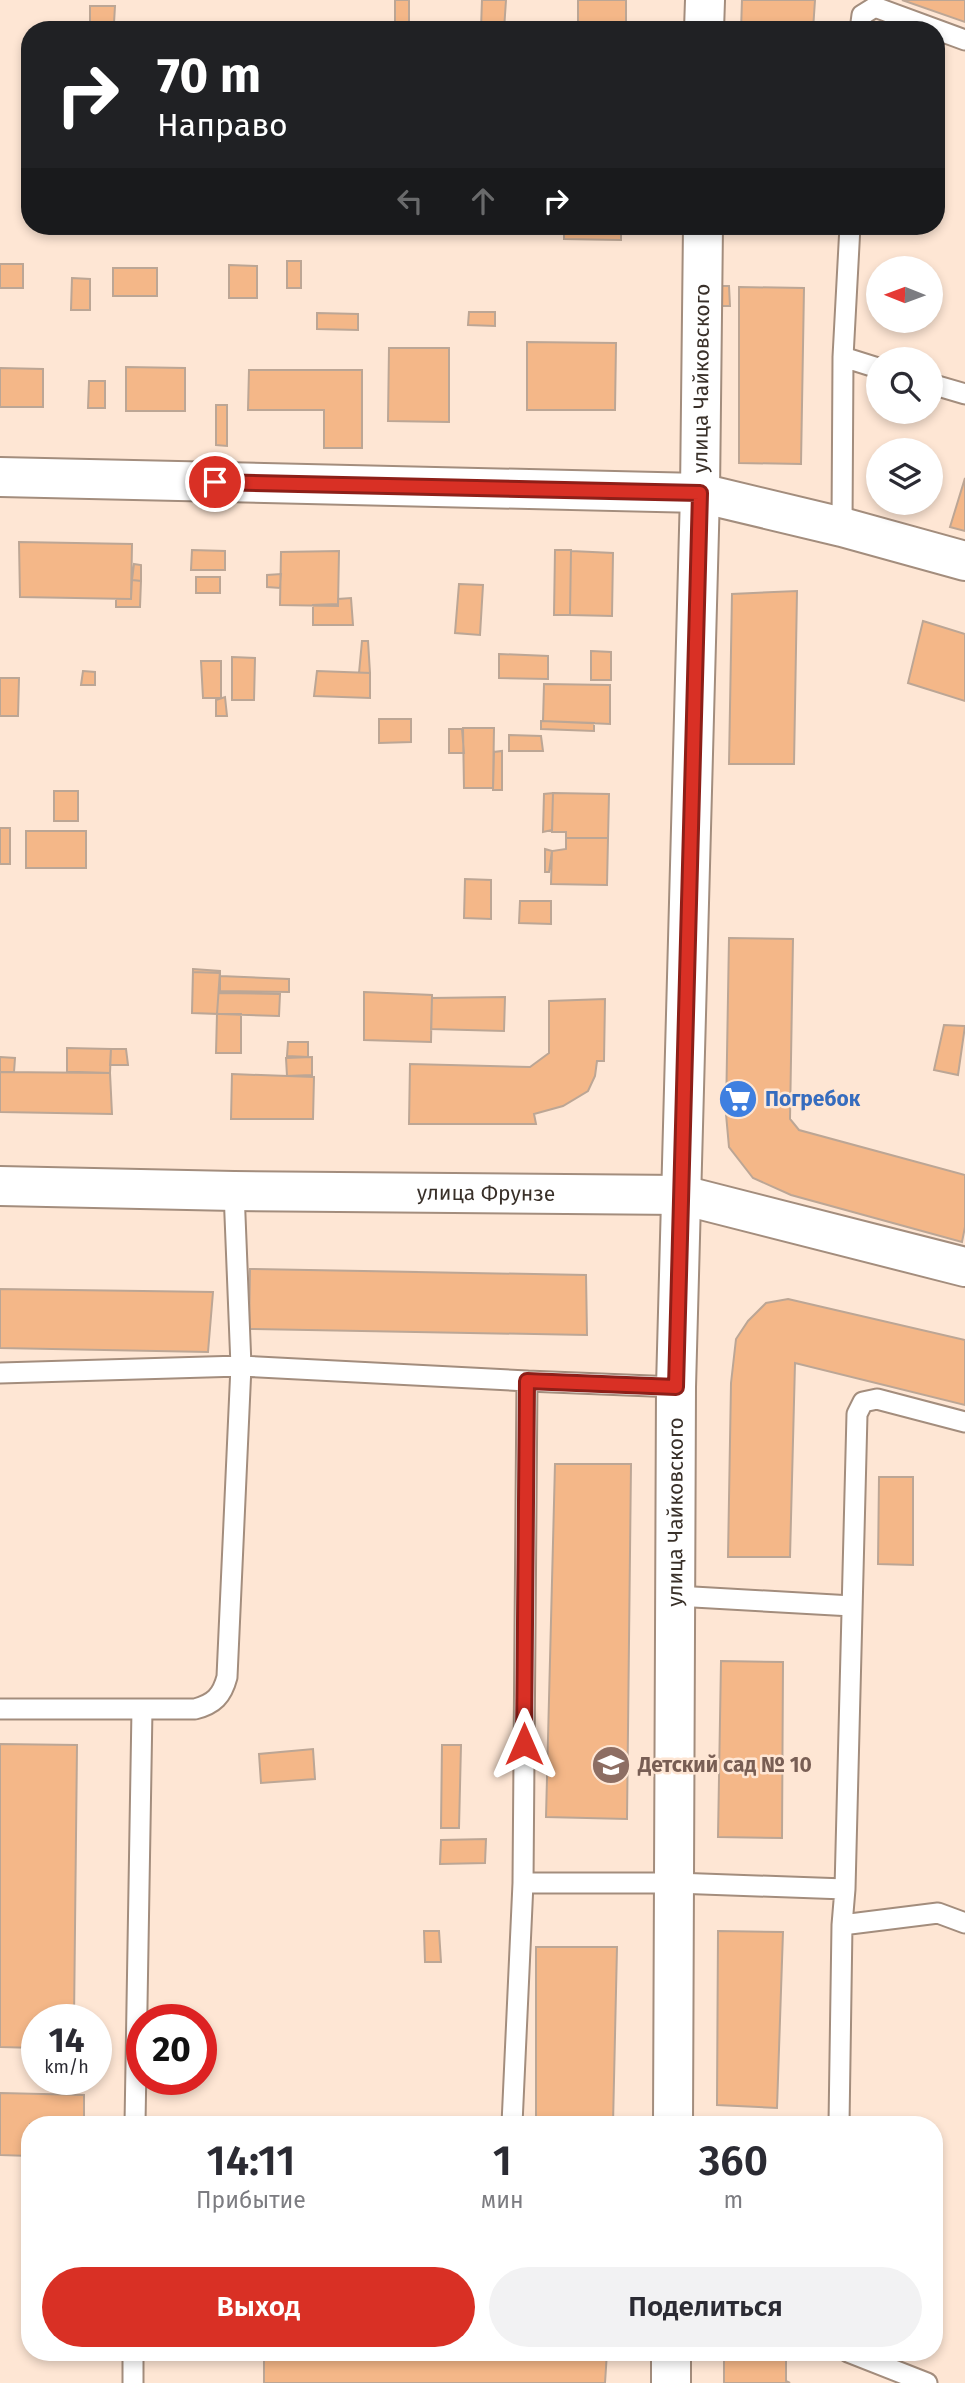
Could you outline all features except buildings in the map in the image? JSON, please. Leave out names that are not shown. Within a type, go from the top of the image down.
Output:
[{"type":"street","points":[[704,21],[705,0]]},
{"type":"street","name":"улица Чайковского","points":[[673,2116],[676,1387],[700,493],[703,235]]},
{"type":"street","points":[[0,477],[700,493],[842,527],[965,561]]},
{"type":"street","name":"улица Фрунзе","points":[[0,1186],[682,1195],[965,1268]]},
{"type":"street","points":[[671,2361],[671,2383]]},
{"type":"lane","points":[[861,21],[862,15],[875,7],[913,21]]},
{"type":"lane","points":[[945,33],[965,40]]},
{"type":"lane","points":[[842,527],[843,358],[850,235]]},
{"type":"lane","points":[[843,358],[866,365]]},
{"type":"lane","points":[[943,388],[965,394]]},
{"type":"lane","points":[[0,1709],[195,1709],[207,1706],[217,1699],[224,1689],[227,1677],[241,1366],[234,1191]]},
{"type":"lane","points":[[0,1373],[241,1366],[676,1387]]},
{"type":"lane","points":[[512,2116],[523,1883],[527,1381]]},
{"type":"lane","points":[[839,2116],[842,1925],[859,1407],[863,1402],[877,1399],[965,1422]]},
{"type":"lane","points":[[676,1596],[852,1606]]},
{"type":"lane","points":[[135,2116],[142,1709]]},
{"type":"lane","points":[[523,1883],[675,1883],[845,1889]]},
{"type":"lane","points":[[842,1925],[938,1913],[965,1923]]},
{"type":"lane","points":[[133,2361],[133,2383]]},
{"type":"lane","points":[[871,2361],[927,2383]]},
{"type":"place","name":"Погребок","points":[[738,1099]]},
{"type":"place","name":"Детский сад № 10","points":[[611,1765]]},
{"type":"route","points":[[215,482],[700,493],[676,1387],[527,1381],[524,1744]]}]
